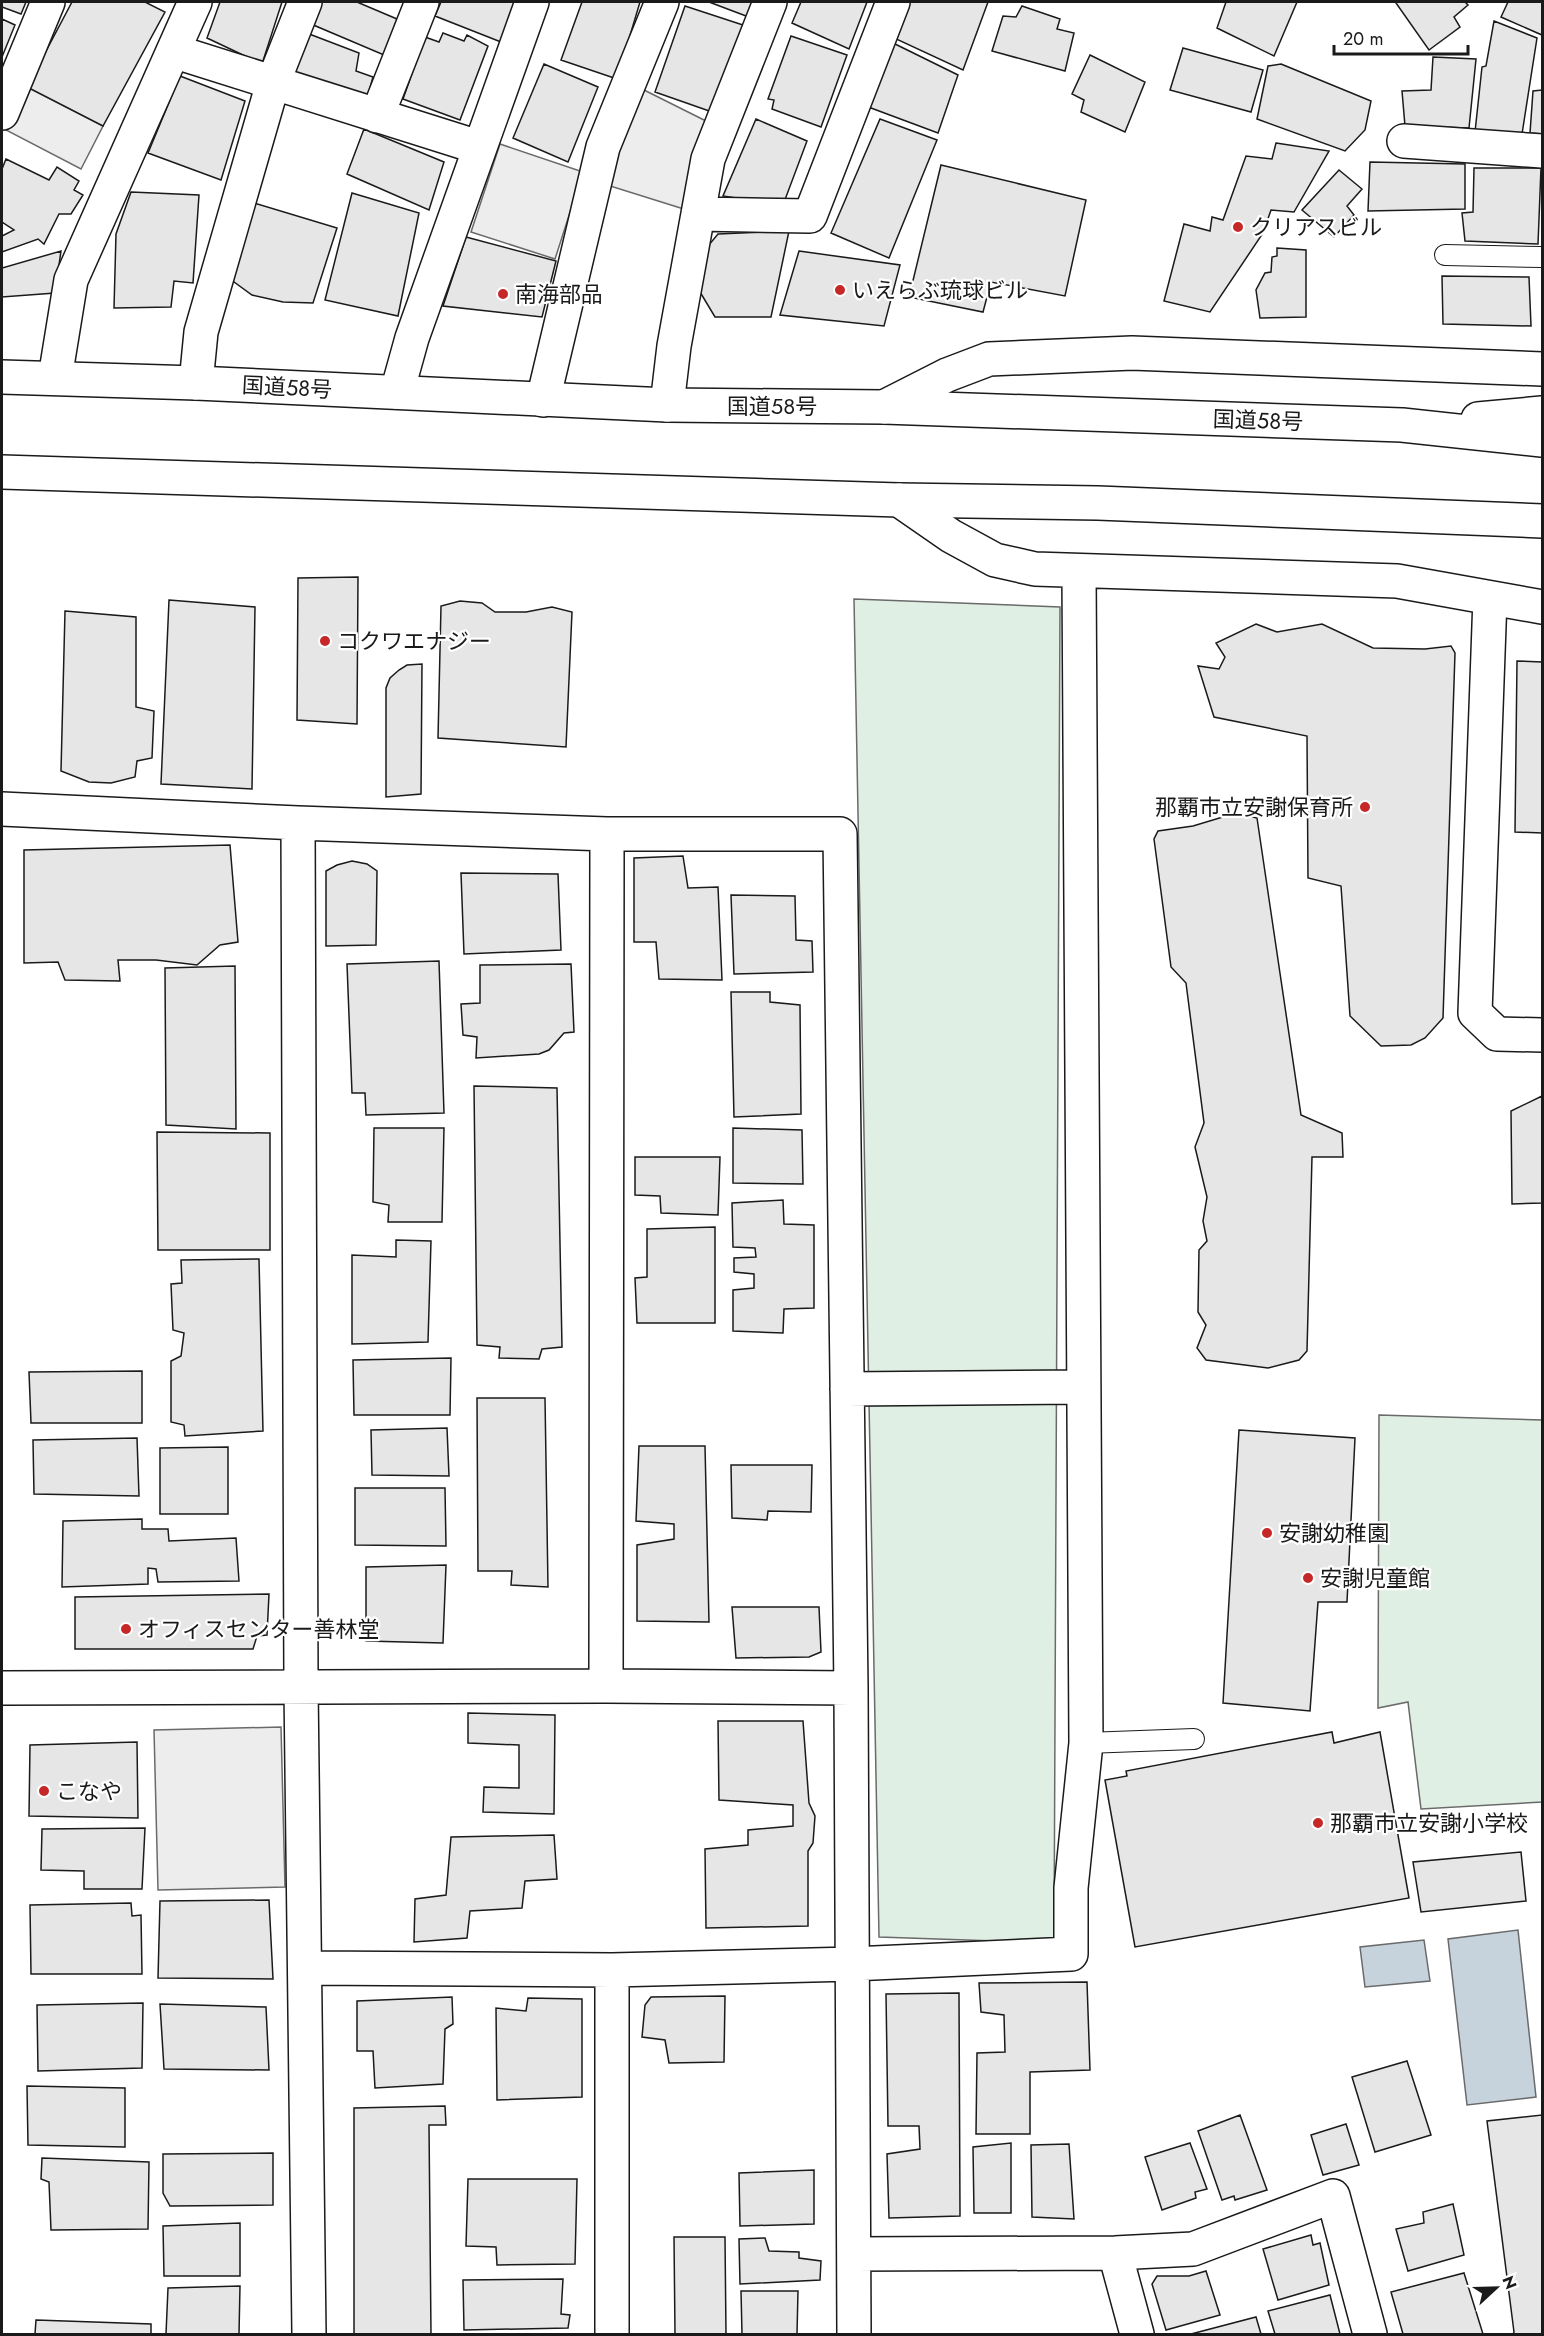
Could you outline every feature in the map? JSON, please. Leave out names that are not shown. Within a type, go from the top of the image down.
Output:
[{"type":"main road","points":[[2,114],[48,2]]},
{"type":"main road","points":[[55,378],[71,280],[195,2]]},
{"type":"main road","points":[[196,383],[201,332],[273,83],[304,2]]},
{"type":"main road","points":[[377,116],[422,2]]},
{"type":"main road","points":[[397,392],[412,338],[478,147],[532,2]]},
{"type":"main road","points":[[543,400],[603,147],[662,2]]},
{"type":"main road","points":[[667,405],[674,346],[708,159],[770,2]]},
{"type":"main road","points":[[699,214],[810,216],[893,2]]},
{"type":"main road","points":[[173,51],[478,147]]},
{"type":"main road","points":[[1404,141],[1542,151]]},
{"type":"main road","points":[[884,407],[947,375],[989,359],[1132,353],[1542,369]]},
{"type":"main road","name":"国道58号","points":[[2,377],[196,383],[667,405],[884,407],[1402,425],[1542,440]]},
{"type":"main road","points":[[1402,425],[1542,413]]},
{"type":"main road","points":[[2,472],[899,500],[1098,502],[1542,521]]},
{"type":"main road","points":[[899,500],[951,536],[995,560],[1035,569],[1397,581],[1542,607]]},
{"type":"main road","points":[[1445,517],[1542,530]]},
{"type":"main road","points":[[306,1968],[612,1970],[852,1964],[1071,1954],[1071,1888],[1086,1743],[1082,1387],[1079,572]]},
{"type":"main road","points":[[1490,597],[1475,1013],[1497,1034],[1542,1035]]},
{"type":"main road","points":[[2,809],[607,834],[840,834],[855,2334]]},
{"type":"main road","points":[[298,823],[301,1687],[309,2334]]},
{"type":"main road","points":[[606,1686],[607,834]]},
{"type":"main road","points":[[847,1389],[1082,1387]]},
{"type":"main road","points":[[2,1688],[606,1686],[850,1688]]},
{"type":"main road","points":[[612,1970],[612,2334]]},
{"type":"main road","points":[[854,2254],[1115,2253],[1193,2249],[1333,2196],[1370,2334]]},
{"type":"main road","points":[[1115,2253],[1137,2334]]},
{"type":"lane","points":[[1445,255],[1542,257]]},
{"type":"lane","points":[[1086,1743],[1194,1738]]},
{"type":"green space","points":[[854,599],[1060,607],[1054,1943],[879,1937]]},
{"type":"green space","points":[[1379,1415],[1542,1420],[1542,1802],[1421,1809],[1408,1702],[1378,1708]]},
{"type":"shaded area","points":[[636,86],[712,124],[687,210],[607,185]]},
{"type":"shaded area","points":[[27,87],[103,126],[81,169],[6,130]]},
{"type":"shaded area","points":[[500,144],[583,172],[555,259],[471,232]]},
{"type":"shaded area","points":[[281,1727],[285,1887],[158,1890],[154,1730]]},
{"type":"shaded area","points":[[1518,1930],[1536,2097],[1467,2105],[1448,1939]]},
{"type":"shaded area","points":[[1424,1940],[1430,1981],[1365,1987],[1360,1947]]},
{"type":"building","points":[[2,2],[26,2],[21,14],[2,7]]},
{"type":"building","points":[[72,2],[145,2],[165,12],[103,126],[27,87]]},
{"type":"building","points":[[220,2],[282,2],[262,64],[207,38]]},
{"type":"building","points":[[321,2],[357,2],[397,19],[384,55],[311,24]]},
{"type":"building","points":[[441,2],[518,2],[501,42],[435,16]]},
{"type":"building","points":[[582,2],[640,2],[617,79],[561,60]]},
{"type":"building","points":[[709,2],[761,2],[754,19]]},
{"type":"building","points":[[801,2],[867,2],[849,49],[792,23]]},
{"type":"building","points":[[910,2],[988,2],[963,70],[894,38]]},
{"type":"building","points":[[1226,2],[1297,2],[1274,56],[1217,28]]},
{"type":"building","points":[[1465,2],[1468,5],[1454,17],[1460,27],[1429,50],[1396,3]]},
{"type":"building","points":[[1508,2],[1542,2],[1542,35],[1501,17]]},
{"type":"building","points":[[685,6],[746,26],[715,113],[655,92]]},
{"type":"building","points":[[1022,6],[1060,19],[1057,29],[1074,33],[1065,71],[992,51],[1003,16],[1016,17]]},
{"type":"building","points":[[2,19],[15,25],[2,57]]},
{"type":"building","points":[[1494,21],[1537,38],[1522,134],[1475,132],[1482,67],[1486,66]]},
{"type":"building","points":[[304,32],[359,53],[356,71],[373,77],[367,99],[289,73]]},
{"type":"building","points":[[443,33],[464,41],[467,35],[488,46],[460,120],[403,99],[425,37],[439,42]]},
{"type":"building","points":[[791,36],[847,55],[821,127],[772,109],[774,100],[768,99]]},
{"type":"building","points":[[891,42],[958,75],[938,133],[863,105]]},
{"type":"building","points":[[1183,48],[1263,70],[1251,112],[1170,90]]},
{"type":"building","points":[[1090,55],[1145,82],[1125,132],[1081,112],[1084,100],[1072,94]]},
{"type":"building","points":[[1433,57],[1476,59],[1469,128],[1405,126],[1402,91],[1431,90]]},
{"type":"building","points":[[544,64],[598,87],[568,162],[513,138]]},
{"type":"building","points":[[1281,64],[1371,101],[1365,130],[1345,151],[1257,119],[1268,66]]},
{"type":"building","points":[[180,76],[245,101],[221,180],[148,153]]},
{"type":"building","points":[[1542,90],[1542,134],[1530,133],[1533,91]]},
{"type":"building","points":[[756,119],[807,141],[783,205],[723,196]]},
{"type":"building","points":[[880,119],[937,140],[889,258],[831,233]]},
{"type":"building","points":[[364,129],[444,162],[429,210],[347,174]]},
{"type":"building","name":"クリアスビル","points":[[1276,143],[1329,151],[1294,212],[1271,210],[1263,233],[1210,312],[1164,301],[1184,224],[1210,231],[1212,217],[1223,220],[1246,156],[1272,159]]},
{"type":"building","points":[[6,159],[49,180],[57,167],[79,181],[74,190],[83,195],[71,214],[59,214],[44,244],[38,239],[2,252],[2,236],[14,230],[2,222],[2,169]]},
{"type":"building","points":[[1370,162],[1465,164],[1465,209],[1368,211]]},
{"type":"building","points":[[941,165],[1086,200],[1065,296],[991,282],[983,312],[909,297]]},
{"type":"building","points":[[1474,168],[1541,168],[1538,244],[1465,241],[1462,213],[1473,212]]},
{"type":"building","points":[[1339,170],[1362,189],[1347,206],[1354,215],[1334,237],[1302,210]]},
{"type":"building","points":[[131,192],[199,195],[193,283],[174,281],[171,307],[114,308],[116,234]]},
{"type":"building","points":[[352,193],[419,213],[398,316],[325,300]]},
{"type":"building","points":[[254,203],[337,228],[313,303],[283,302],[252,295],[230,279]]},
{"type":"building","points":[[789,231],[771,317],[715,317],[700,292],[708,246],[718,234]]},
{"type":"building","points":[[466,237],[556,261],[542,317],[443,306]]},
{"type":"building","points":[[1277,248],[1306,250],[1306,317],[1260,318],[1256,290],[1265,273],[1271,272],[1272,257],[1277,256]]},
{"type":"building","points":[[61,251],[55,293],[2,297],[2,268]]},
{"type":"building","name":"いえらぶ琉球ビル","points":[[799,251],[900,265],[884,326],[780,315]]},
{"type":"building","points":[[1442,276],[1529,277],[1531,326],[1443,324]]},
{"type":"building","points":[[358,577],[357,724],[297,720],[298,578]]},
{"type":"building","points":[[169,600],[255,607],[252,789],[161,784]]},
{"type":"building","points":[[460,601],[482,603],[495,612],[526,612],[552,607],[572,612],[566,747],[438,738],[441,606]]},
{"type":"building","points":[[65,611],[136,617],[136,707],[154,711],[152,758],[137,761],[135,777],[111,783],[89,782],[61,771]]},
{"type":"building","points":[[1256,624],[1277,632],[1322,624],[1373,648],[1425,649],[1451,646],[1455,653],[1443,1018],[1425,1038],[1411,1045],[1381,1046],[1350,1016],[1341,886],[1308,878],[1307,736],[1214,717],[1198,666],[1219,669],[1225,657],[1216,643]]},
{"type":"building","points":[[1517,661],[1542,662],[1542,833],[1515,832]]},
{"type":"building","points":[[422,664],[421,794],[386,797],[386,688],[390,678],[399,670],[407,665]]},
{"type":"building","points":[[1236,813],[1257,818],[1301,1115],[1342,1133],[1343,1157],[1312,1157],[1307,1351],[1299,1360],[1268,1368],[1206,1360],[1197,1348],[1206,1325],[1198,1312],[1199,1250],[1207,1241],[1203,1221],[1207,1197],[1195,1147],[1204,1123],[1186,983],[1171,967],[1154,839],[1158,831],[1193,826]]},
{"type":"building","points":[[230,845],[238,942],[220,945],[197,965],[156,960],[118,960],[120,981],[65,980],[58,962],[24,963],[24,850]]},
{"type":"building","points":[[683,856],[688,888],[718,887],[722,980],[659,979],[656,942],[634,942],[634,858]]},
{"type":"building","points":[[352,861],[367,864],[377,871],[376,945],[326,946],[326,871]]},
{"type":"building","points":[[461,873],[558,874],[561,950],[464,954]]},
{"type":"building","points":[[731,895],[795,896],[796,940],[812,941],[813,972],[734,974]]},
{"type":"building","points":[[439,961],[444,1113],[366,1115],[365,1093],[352,1093],[347,964]]},
{"type":"building","points":[[571,964],[574,1032],[564,1033],[549,1050],[539,1054],[476,1058],[477,1037],[463,1035],[461,1004],[480,1003],[480,965]]},
{"type":"building","points":[[235,966],[236,1129],[166,1125],[165,968]]},
{"type":"building","points":[[731,992],[770,992],[770,1002],[800,1005],[801,1114],[734,1117]]},
{"type":"building","points":[[474,1086],[557,1088],[562,1347],[542,1349],[539,1359],[499,1358],[500,1347],[477,1345]]},
{"type":"building","points":[[1542,1096],[1542,1203],[1512,1204],[1511,1111]]},
{"type":"building","points":[[374,1128],[444,1128],[442,1222],[388,1222],[389,1205],[373,1202]]},
{"type":"building","points":[[733,1128],[802,1130],[803,1184],[733,1183]]},
{"type":"building","points":[[157,1132],[270,1133],[270,1250],[158,1250]]},
{"type":"building","points":[[635,1157],[720,1157],[718,1215],[661,1213],[660,1196],[635,1195]]},
{"type":"building","points":[[783,1200],[784,1224],[814,1225],[814,1308],[784,1309],[783,1333],[733,1331],[733,1290],[754,1288],[754,1274],[734,1272],[734,1258],[756,1257],[755,1248],[733,1247],[732,1203]]},
{"type":"building","points":[[715,1227],[715,1323],[637,1323],[635,1278],[647,1277],[647,1229]]},
{"type":"building","points":[[396,1240],[431,1241],[428,1342],[352,1344],[352,1255],[396,1257]]},
{"type":"building","points":[[259,1259],[263,1431],[185,1436],[184,1425],[171,1422],[171,1361],[181,1356],[184,1333],[173,1330],[171,1284],[182,1283],[181,1260]]},
{"type":"building","points":[[451,1358],[450,1415],[354,1415],[353,1360]]},
{"type":"building","points":[[142,1371],[142,1423],[31,1423],[29,1372]]},
{"type":"building","points":[[477,1398],[545,1398],[548,1587],[511,1585],[512,1571],[478,1571]]},
{"type":"building","points":[[447,1428],[449,1476],[372,1475],[371,1430]]},
{"type":"building","points":[[1239,1430],[1355,1438],[1347,1602],[1318,1602],[1310,1711],[1223,1703]]},
{"type":"building","points":[[137,1438],[139,1496],[34,1494],[33,1440]]},
{"type":"building","points":[[639,1446],[705,1446],[709,1622],[637,1621],[637,1545],[674,1539],[674,1524],[636,1521]]},
{"type":"building","points":[[228,1447],[228,1514],[160,1514],[160,1448]]},
{"type":"building","points":[[731,1465],[812,1465],[811,1512],[768,1511],[767,1520],[732,1518]]},
{"type":"building","points":[[355,1488],[445,1488],[446,1546],[355,1545]]},
{"type":"building","points":[[142,1519],[142,1529],[168,1529],[169,1541],[236,1538],[239,1581],[158,1582],[156,1569],[148,1568],[148,1584],[62,1587],[63,1521]]},
{"type":"building","points":[[446,1565],[443,1643],[366,1641],[366,1567]]},
{"type":"building","points":[[269,1594],[267,1635],[257,1636],[253,1649],[75,1649],[75,1597]]},
{"type":"building","points":[[732,1607],[819,1607],[821,1652],[809,1657],[736,1658]]},
{"type":"building","points":[[468,1713],[555,1715],[554,1814],[483,1812],[484,1787],[519,1788],[519,1745],[468,1743]]},
{"type":"building","points":[[718,1721],[803,1721],[809,1803],[815,1816],[813,1843],[808,1851],[808,1926],[706,1928],[705,1849],[748,1845],[748,1830],[793,1826],[793,1805],[719,1800]]},
{"type":"building","points":[[1332,1732],[1334,1743],[1380,1732],[1409,1898],[1135,1947],[1105,1780],[1127,1776],[1126,1771]]},
{"type":"building","points":[[137,1742],[138,1818],[29,1816],[30,1745]]},
{"type":"building","points":[[145,1828],[142,1889],[84,1889],[84,1871],[41,1870],[42,1829]]},
{"type":"building","points":[[554,1835],[557,1879],[525,1881],[522,1908],[470,1911],[467,1938],[414,1942],[415,1899],[446,1895],[451,1837]]},
{"type":"building","points":[[1521,1852],[1526,1901],[1421,1912],[1413,1862]]},
{"type":"building","points":[[269,1900],[273,1979],[158,1978],[160,1901]]},
{"type":"building","points":[[131,1903],[132,1916],[141,1915],[142,1974],[31,1974],[30,1905]]},
{"type":"building","points":[[1087,1982],[1090,2070],[1030,2072],[1030,2134],[976,2134],[977,2053],[1005,2052],[1004,2015],[981,2012],[979,1983]]},
{"type":"building","points":[[959,1993],[960,2216],[889,2218],[887,2154],[920,2149],[919,2126],[888,2126],[886,1994]]},
{"type":"building","points":[[725,1996],[724,2062],[669,2063],[665,2040],[642,2037],[645,2005],[651,1997]]},
{"type":"building","points":[[452,1997],[453,2024],[445,2029],[443,2084],[375,2088],[373,2051],[357,2051],[357,2001]]},
{"type":"building","points":[[528,1998],[582,1999],[582,2097],[497,2100],[496,2008],[526,2011]]},
{"type":"building","points":[[143,2003],[142,2068],[38,2071],[37,2005]]},
{"type":"building","points":[[160,2004],[266,2007],[269,2070],[164,2069]]},
{"type":"building","points":[[1407,2061],[1431,2135],[1375,2152],[1352,2077]]},
{"type":"building","points":[[27,2086],[125,2088],[125,2147],[28,2145]]},
{"type":"building","points":[[445,2106],[446,2125],[429,2125],[431,2334],[354,2334],[354,2108]]},
{"type":"building","points":[[1240,2115],[1267,2190],[1235,2200],[1234,2196],[1222,2200],[1198,2131]]},
{"type":"building","points":[[1542,2115],[1542,2334],[1513,2334],[1487,2121]]},
{"type":"building","points":[[1346,2124],[1359,2165],[1323,2175],[1311,2135]]},
{"type":"building","points":[[1011,2143],[1011,2213],[974,2213],[973,2147]]},
{"type":"building","points":[[1190,2143],[1207,2189],[1195,2192],[1196,2198],[1162,2210],[1145,2157]]},
{"type":"building","points":[[1069,2144],[1074,2219],[1032,2217],[1031,2145]]},
{"type":"building","points":[[273,2153],[273,2205],[170,2206],[163,2193],[163,2154]]},
{"type":"building","points":[[42,2158],[149,2162],[148,2229],[51,2230],[49,2182],[41,2179]]},
{"type":"building","points":[[814,2170],[814,2224],[740,2226],[739,2173]]},
{"type":"building","points":[[468,2179],[577,2179],[575,2264],[497,2265],[496,2247],[466,2246]]},
{"type":"building","points":[[1453,2204],[1464,2255],[1408,2271],[1396,2229],[1424,2223],[1423,2212]]},
{"type":"building","points":[[240,2223],[240,2276],[164,2276],[163,2226]]},
{"type":"building","points":[[1311,2235],[1313,2245],[1320,2243],[1329,2285],[1278,2300],[1263,2249]]},
{"type":"building","points":[[674,2237],[725,2237],[726,2334],[675,2334]]},
{"type":"building","points":[[765,2238],[769,2251],[799,2252],[799,2258],[821,2261],[820,2280],[740,2284],[739,2239]]},
{"type":"building","points":[[1206,2271],[1220,2315],[1166,2330],[1152,2284],[1157,2276],[1189,2276]]},
{"type":"building","points":[[1464,2273],[1483,2334],[1403,2334],[1391,2292]]},
{"type":"building","points":[[563,2279],[561,2314],[570,2315],[568,2328],[464,2330],[463,2280]]},
{"type":"building","points":[[240,2286],[239,2334],[166,2334],[168,2288]]},
{"type":"building","points":[[741,2291],[798,2291],[797,2334],[742,2334]]},
{"type":"building","points":[[1330,2295],[1340,2334],[1275,2334],[1268,2311]]},
{"type":"building","points":[[1256,2317],[1261,2334],[1191,2334]]},
{"type":"building","points":[[36,2320],[151,2324],[151,2334],[35,2334]]},
{"type":"place","name":"クリアスビル","points":[[1238,227]]},
{"type":"place","name":"いえらぶ琉球ビル","points":[[840,290]]},
{"type":"place","name":"南海部品","points":[[503,294]]},
{"type":"place","name":"コクワエナジー","points":[[325,641]]},
{"type":"place","name":"那覇市立安謝保育所","points":[[1365,807]]},
{"type":"place","name":"安謝幼稚園","points":[[1267,1533]]},
{"type":"place","name":"安謝児童館","points":[[1308,1578]]},
{"type":"place","name":"オフィスセンター善林堂","points":[[126,1629]]},
{"type":"place","name":"こなや","points":[[44,1791]]},
{"type":"place","name":"那覇市立安謝小学校","points":[[1318,1823]]}]
